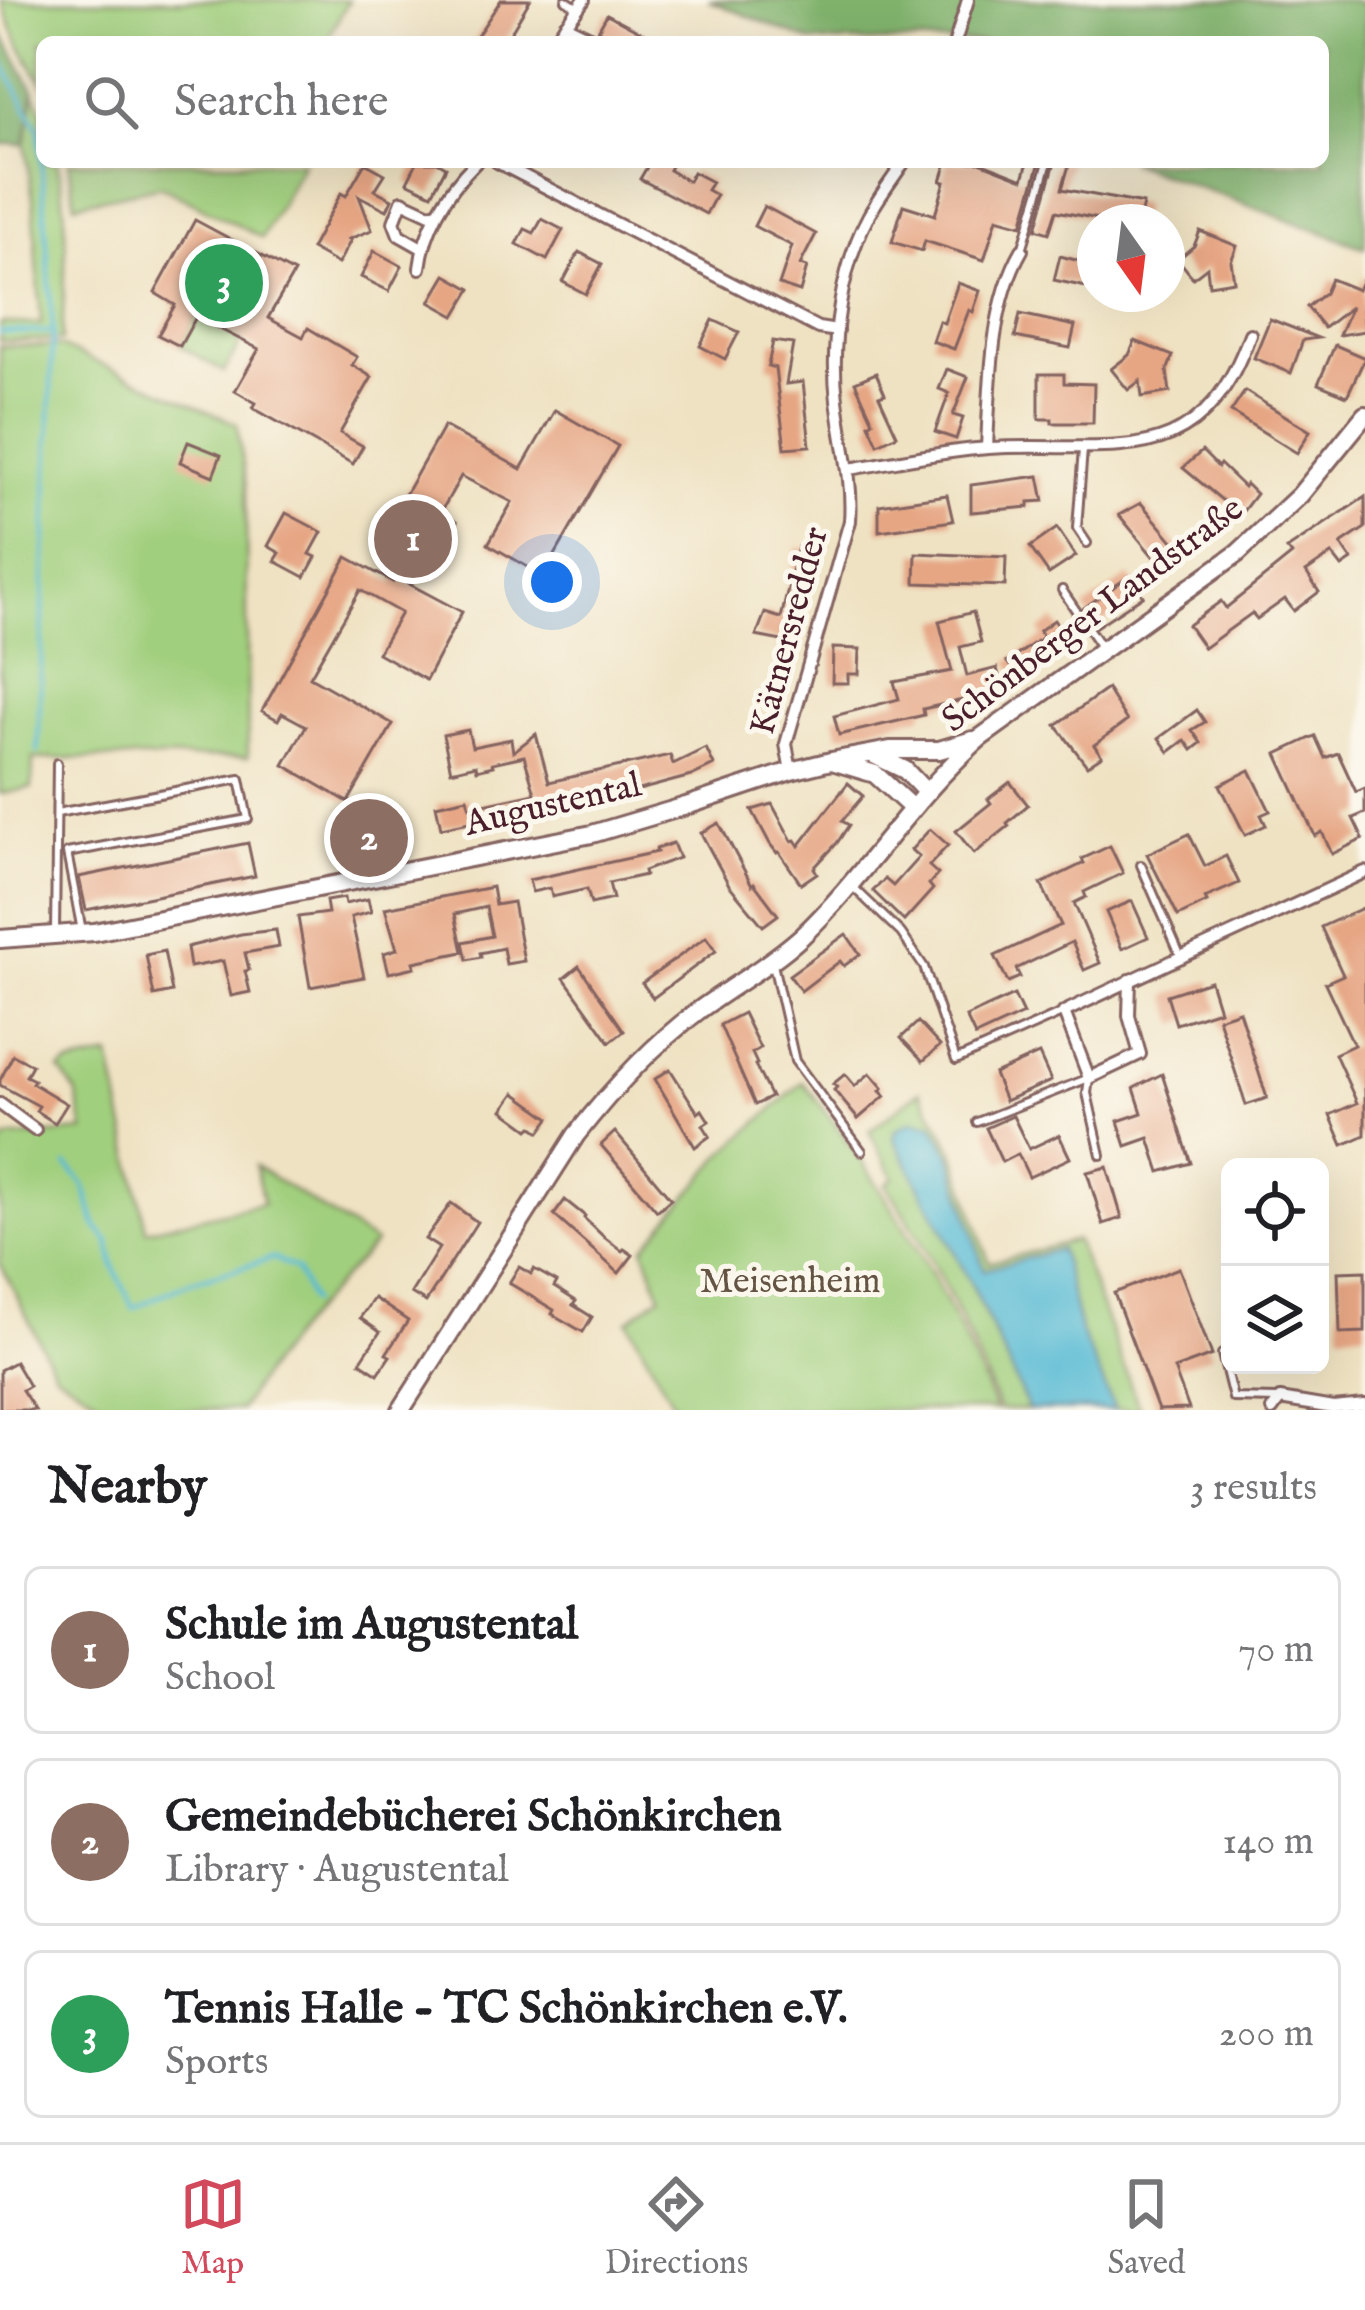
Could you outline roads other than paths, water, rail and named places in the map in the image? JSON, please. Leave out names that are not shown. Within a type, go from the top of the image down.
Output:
[{"type":"main road","name":"Schönberger Landstraße","points":[[400,1410],[576,1135],[650,1049],[806,932],[951,764],[980,738],[1238,553],[1300,495],[1365,416]]},
{"type":"main road","name":"Augustental","points":[[0,939],[83,934],[592,834],[867,752],[939,750],[980,738]]},
{"type":"main road","points":[[867,752],[905,770],[926,792]]},
{"type":"main road","points":[[831,761],[875,774],[912,808]]},
{"type":"street","points":[[958,36],[968,0]]},
{"type":"street","points":[[557,36],[581,4]]},
{"type":"street","points":[[565,25],[588,36]]},
{"type":"street","points":[[420,268],[422,248],[437,212],[471,168]]},
{"type":"street","points":[[509,168],[818,328],[837,331]]},
{"type":"street","name":"Kätnersredder","points":[[791,771],[787,744],[850,521],[852,494],[837,404],[837,331],[846,279],[867,219],[900,168]]},
{"type":"street","points":[[422,248],[399,235],[394,221],[402,201],[430,214],[437,212]]},
{"type":"street","points":[[987,448],[996,330],[1013,265],[1022,250]]},
{"type":"street","points":[[849,469],[987,448],[1083,449],[1162,439],[1185,428],[1207,409],[1226,386],[1250,334]]},
{"type":"street","points":[[1130,980],[1129,1016],[1140,1054],[1089,1078],[1064,1012],[1130,980],[1365,872]]},
{"type":"street","points":[[0,1104],[35,1130]]},
{"type":"street","points":[[1276,1404],[1365,1405]]},
{"type":"lane","points":[[566,0],[581,4]]},
{"type":"lane","points":[[1022,250],[1046,168]]},
{"type":"lane","points":[[1083,449],[1077,528],[1087,543]]},
{"type":"lane","points":[[1062,590],[1103,650]]},
{"type":"lane","points":[[55,937],[57,763]]},
{"type":"lane","points":[[57,813],[240,779],[248,819],[67,853],[83,934]]},
{"type":"lane","points":[[1141,865],[1181,957]]},
{"type":"lane","points":[[849,883],[901,933],[924,967],[956,1060],[1064,1012]]},
{"type":"lane","points":[[772,960],[795,1061],[862,1150]]},
{"type":"lane","points":[[977,1122],[1089,1078],[1087,1093],[1101,1154]]},
{"type":"lane","points":[[1227,1374],[1233,1398],[1276,1404]]},
{"type":"water","points":[[912,1121],[932,1124],[950,1153],[984,1270],[1060,1249],[1080,1330],[1115,1410],[1029,1410],[973,1287],[894,1138],[896,1130]]},
{"type":"waterway","points":[[0,58],[36,124]]},
{"type":"waterway","points":[[38,752],[53,332],[42,168]]},
{"type":"waterway","points":[[0,332],[53,332]]},
{"type":"waterway","points":[[67,1165],[84,1185],[96,1226],[109,1242],[114,1267],[133,1308],[188,1283],[273,1258],[296,1269],[311,1302]]},
{"type":"place","name":"Tennis Halle - TC Schönkirchen e.V.","points":[[224,283]]},
{"type":"place","name":"Schule im Augustental","points":[[413,539]]},
{"type":"place","name":"Gemeindebücherei Schönkirchen","points":[[369,838]]},
{"type":"park label","name":"Meisenheim","points":[[790,1282]]}]
